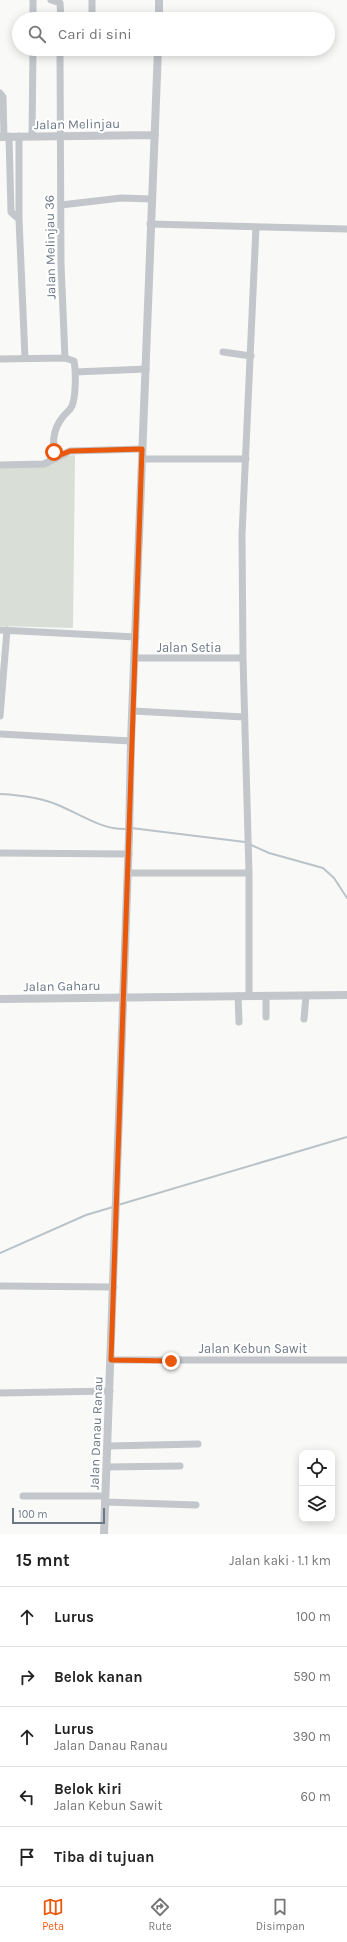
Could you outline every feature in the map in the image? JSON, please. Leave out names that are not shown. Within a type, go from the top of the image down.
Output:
[{"type":"street","points":[[33,0],[33,12]]},
{"type":"street","points":[[51,0],[60,4],[61,12]]},
{"type":"street","points":[[92,0],[92,12]]},
{"type":"street","points":[[159,0],[159,12]]},
{"type":"street","points":[[32,136],[33,56]]},
{"type":"street","name":"Jalan Melinjau 36","points":[[60,56],[61,205],[65,358]]},
{"type":"street","name":"Jalan Danau Ranau","points":[[104,1534],[129,854],[131,741],[158,56]]},
{"type":"street","points":[[0,93],[3,97],[4,137],[11,212],[19,219]]},
{"type":"street","name":"Jalan Melinjau","points":[[4,137],[155,135]]},
{"type":"street","points":[[19,136],[19,219],[25,358]]},
{"type":"street","points":[[61,205],[122,198],[152,199]]},
{"type":"street","points":[[150,224],[347,229]]},
{"type":"street","points":[[250,996],[242,535],[256,227]]},
{"type":"street","points":[[223,352],[251,356]]},
{"type":"street","points":[[0,359],[65,358],[74,361],[75,372],[72,405],[62,418],[55,432],[54,449],[58,456]]},
{"type":"street","points":[[75,372],[146,369]]},
{"type":"street","points":[[0,464],[44,464],[70,451],[142,449]]},
{"type":"street","points":[[142,459],[246,459]]},
{"type":"street","points":[[0,716],[4,630],[136,637]]},
{"type":"street","name":"Jalan Setia","points":[[135,658],[243,658]]},
{"type":"street","points":[[133,712],[244,717]]},
{"type":"street","points":[[0,734],[131,741]]},
{"type":"street","points":[[0,853],[129,854]]},
{"type":"street","points":[[128,873],[249,873]]},
{"type":"street","name":"Jalan Gaharu","points":[[0,999],[347,995]]},
{"type":"street","points":[[238,996],[239,1022]]},
{"type":"street","points":[[266,996],[266,1017]]},
{"type":"street","points":[[304,1019],[306,996]]},
{"type":"street","points":[[0,1286],[114,1287]]},
{"type":"street","name":"Jalan Kebun Sawit","points":[[111,1360],[347,1360]]},
{"type":"street","points":[[0,1394],[110,1392]]},
{"type":"street","points":[[108,1446],[198,1444]]},
{"type":"street","points":[[107,1467],[180,1466]]},
{"type":"street","points":[[23,1496],[105,1499],[196,1505]]},
{"type":"shaded area","points":[[75,455],[73,628],[0,626],[0,467],[48,465],[65,456]]},
{"type":"waterway","points":[[0,794],[37,798],[58,805],[91,821],[108,827],[126,829]]},
{"type":"waterway","points":[[131,828],[245,842]]},
{"type":"waterway","points":[[249,844],[269,853],[323,868],[334,878],[347,898]]},
{"type":"waterway","points":[[118,1205],[347,1137]]},
{"type":"waterway","points":[[0,1253],[86,1215],[113,1207]]},
{"type":"route","points":[[54,452],[58,456],[70,451],[142,449],[111,1360],[171,1361]]}]
